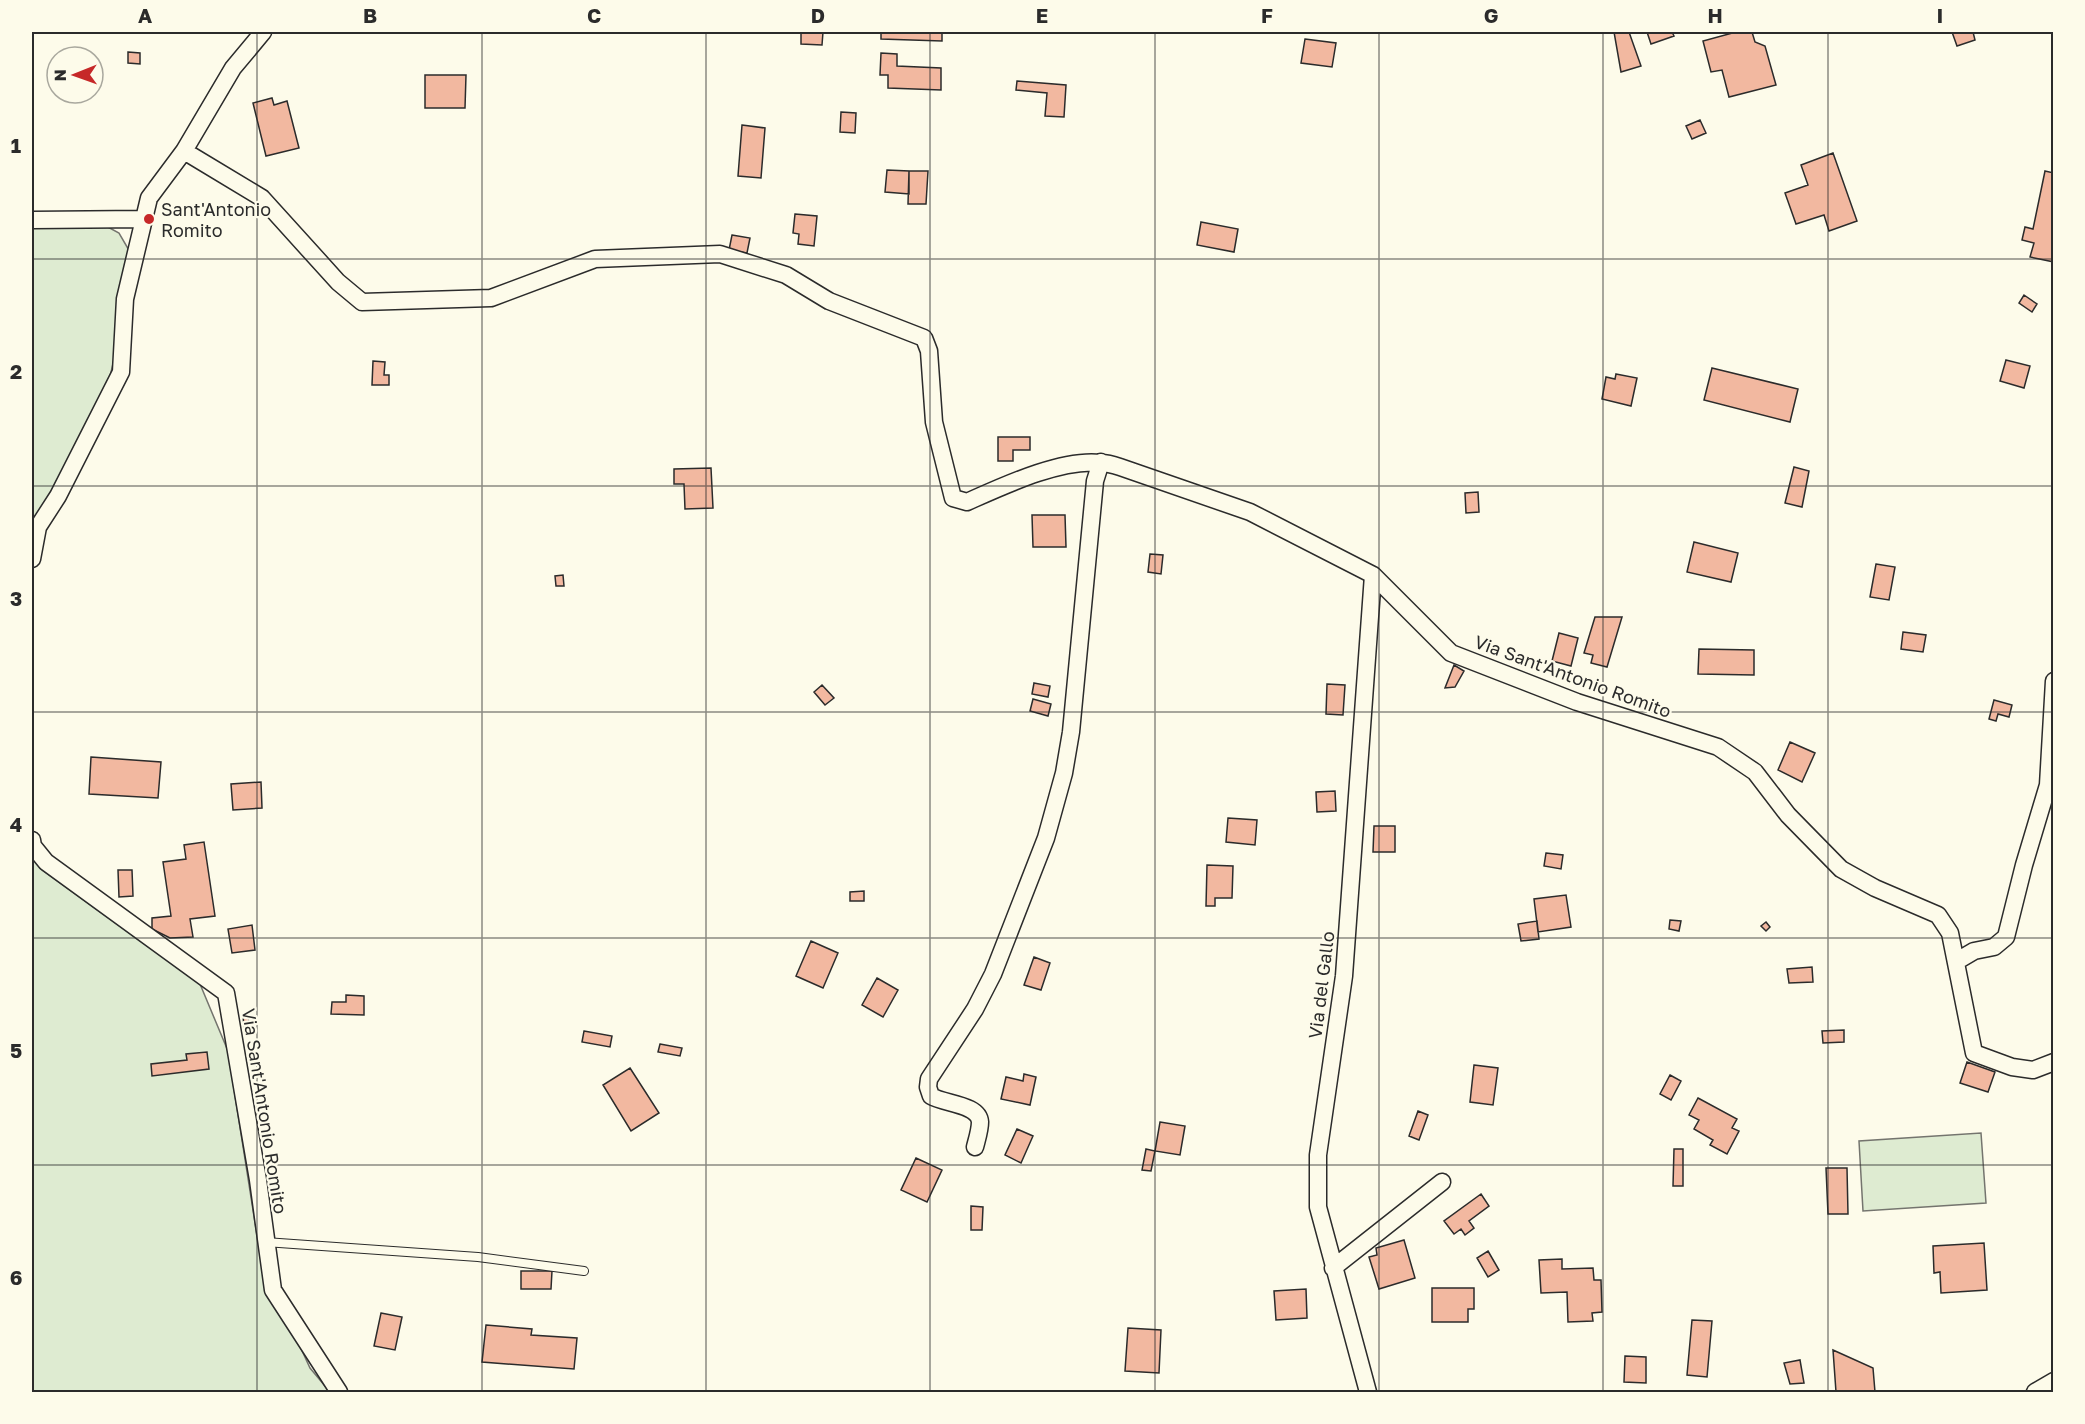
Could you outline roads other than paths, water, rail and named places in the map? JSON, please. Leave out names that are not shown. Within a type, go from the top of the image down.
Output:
[{"type":"street","points":[[32,559],[38,527],[58,496],[121,372],[125,299],[149,198],[184,151],[233,68],[263,32]]},
{"type":"street","name":"Via Sant'Antonio Romito","points":[[184,151],[262,198],[338,282],[362,302],[491,298],[595,259],[720,254],[786,275],[829,301],[924,338],[929,351],[934,422],[953,498],[967,502],[1012,483],[1069,464],[1101,462],[1120,467],[1250,512],[1373,575],[1451,653],[1577,702],[1718,747],[1755,772],[1788,815],[1841,869],[1875,888],[1938,915],[1950,933],[1974,1053],[2012,1067],[2033,1071],[2054,1062]]},
{"type":"street","points":[[32,220],[144,219]]},
{"type":"street","points":[[975,1147],[980,1121],[977,1113],[971,1109],[939,1101],[931,1096],[928,1086],[930,1079],[975,1009],[993,974],[1046,838],[1064,773],[1071,732],[1095,481],[1101,462]]},
{"type":"street","name":"Via del Gallo","points":[[1368,1392],[1318,1207],[1318,1155],[1344,976],[1373,575]]},
{"type":"street","points":[[1957,961],[1974,951],[1994,947],[2006,938],[2024,865],[2048,785],[2054,681]]},
{"type":"street","name":"Via Sant'Antonio Romito","points":[[32,840],[33,846],[46,862],[226,993],[258,1180],[273,1290],[339,1392]]},
{"type":"street","points":[[1333,1268],[1442,1182]]},
{"type":"street","points":[[2035,1392],[2054,1381]]},
{"type":"lane","points":[[265,1242],[478,1257],[584,1270]]},
{"type":"place","name":"Sant'Antonio Romito","points":[[149,219]]}]
